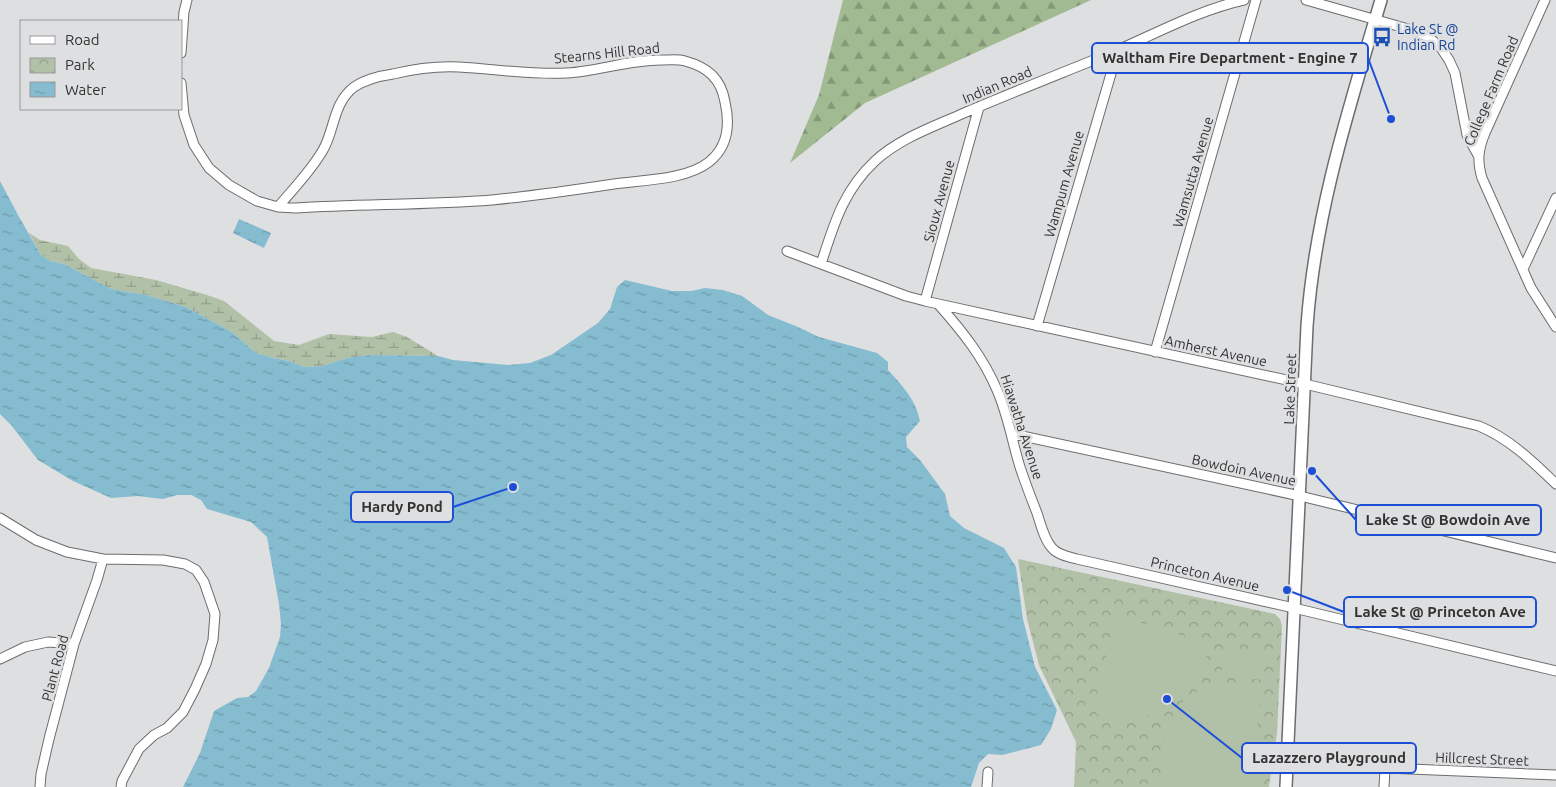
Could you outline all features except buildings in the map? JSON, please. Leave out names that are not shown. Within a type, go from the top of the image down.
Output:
[{"type":"street","points":[[182,39],[187,0]]},
{"type":"street","name":"Indian Road","points":[[822,264],[843,202],[856,180],[892,147],[912,136],[979,107],[1212,10],[1244,0]]},
{"type":"street","name":"Wamsutta Avenue","points":[[1155,352],[1256,0]]},
{"type":"street","points":[[1306,0],[1419,32],[1441,48],[1455,74],[1467,135],[1478,155]]},
{"type":"street","name":"Lake Street","points":[[1286,787],[1309,301],[1321,218],[1333,166],[1381,0]]},
{"type":"street","name":"College Farm Road","points":[[1545,0],[1485,133],[1478,155],[1478,167],[1531,288],[1556,327]]},
{"type":"street","name":"Wampum Avenue","points":[[1037,326],[1118,50]]},
{"type":"street","name":"Stearns Hill Road","points":[[182,94],[184,115],[194,145],[209,168],[229,185],[256,201],[278,206],[296,208],[492,200],[657,178],[694,171],[710,162],[723,147],[728,127],[726,103],[722,87],[714,75],[683,60],[651,59],[570,73],[531,73],[457,67],[407,71],[371,78],[354,87],[341,100],[333,120],[328,141],[321,153],[310,170],[278,206]]},
{"type":"street","name":"Sioux Avenue","points":[[925,301],[979,107]]},
{"type":"street","points":[[1523,269],[1556,198]]},
{"type":"street","points":[[787,251],[906,296],[939,305]]},
{"type":"street","name":"Amherst Avenue","points":[[939,305],[1305,384],[1479,426],[1494,432],[1519,449],[1556,484]]},
{"type":"street","name":"Hiawatha Avenue","points":[[939,305],[966,336],[989,372],[998,391],[1020,467],[1048,543],[1054,550]]},
{"type":"street","name":"Bowdoin Avenue","points":[[1012,434],[1300,496],[1556,558]]},
{"type":"street","points":[[0,518],[36,540],[67,552],[103,558],[163,560],[185,564],[196,570],[204,582],[215,614],[212,640],[206,664],[183,712],[167,728],[154,735],[139,749],[122,782],[122,787]]},
{"type":"street","name":"Princeton Avenue","points":[[1054,550],[1071,557],[1556,671]]},
{"type":"street","name":"Plant Road","points":[[40,787],[49,739],[74,644],[103,558]]},
{"type":"street","points":[[0,659],[25,647],[48,642],[74,644]]},
{"type":"street","name":"Hillcrest Street","points":[[1286,764],[1556,775]]},
{"type":"street","points":[[1384,787],[1385,769]]},
{"type":"street","points":[[987,787],[988,772]]},
{"type":"green space","points":[[843,0],[1091,0],[865,103],[790,163],[819,95]]},
{"type":"green space","points":[[29,233],[40,240],[68,246],[79,259],[91,268],[156,280],[224,301],[274,341],[299,345],[329,334],[372,337],[393,332],[407,337],[438,356],[370,355],[347,358],[322,366],[304,367],[290,361],[256,353],[232,332],[186,307],[146,295],[111,289],[64,264],[50,261],[41,255]]},
{"type":"green space","points":[[1018,559],[1275,614],[1280,619],[1282,626],[1277,733],[1269,787],[1074,787],[1076,742],[1039,665],[1027,619]]},
{"type":"green space","points":[[1119,619],[1158,626],[1209,646],[1199,675],[1187,691],[1172,704],[1143,717],[1126,718],[1097,715],[1094,708],[1114,622]]},
{"type":"green space","points":[[1224,651],[1266,656],[1263,680],[1221,676]]},
{"type":"green space","points":[[1213,681],[1263,687],[1257,719],[1261,772],[1252,784],[1160,787],[1164,741],[1176,710],[1184,701]]},
{"type":"water","points":[[0,181],[41,255],[50,261],[64,264],[111,289],[146,295],[186,307],[232,332],[256,353],[290,361],[304,367],[322,366],[347,358],[370,355],[438,356],[453,360],[508,365],[530,363],[551,355],[598,323],[610,309],[617,287],[625,280],[672,291],[691,291],[705,288],[723,290],[742,296],[768,315],[819,337],[877,353],[888,362],[888,370],[903,387],[915,406],[920,421],[906,437],[907,447],[920,460],[945,494],[950,516],[964,528],[1004,548],[1016,567],[1023,619],[1035,667],[1057,710],[1051,729],[1041,745],[1002,755],[988,754],[979,763],[971,787],[183,787],[200,753],[214,711],[237,698],[248,697],[256,691],[269,668],[280,637],[279,604],[267,537],[251,522],[207,509],[201,500],[191,495],[177,495],[163,499],[138,496],[111,498],[73,481],[38,460],[0,414]]},
{"type":"water","points":[[239,219],[271,233],[264,248],[233,233]]},
{"type":"place","name":"Lake St @ Indian Rd","points":[[1382,37]]},
{"type":"place","name":"Waltham Fire Department - Engine 7","points":[[1391,119]]},
{"type":"place","name":"Lake St @ Bowdoin Ave","points":[[1312,471]]},
{"type":"place","name":"Hardy Pond","points":[[513,487]]},
{"type":"place","name":"Lake St @ Princeton Ave","points":[[1287,590]]},
{"type":"place","name":"Lazazzero Playground","points":[[1167,699]]}]
